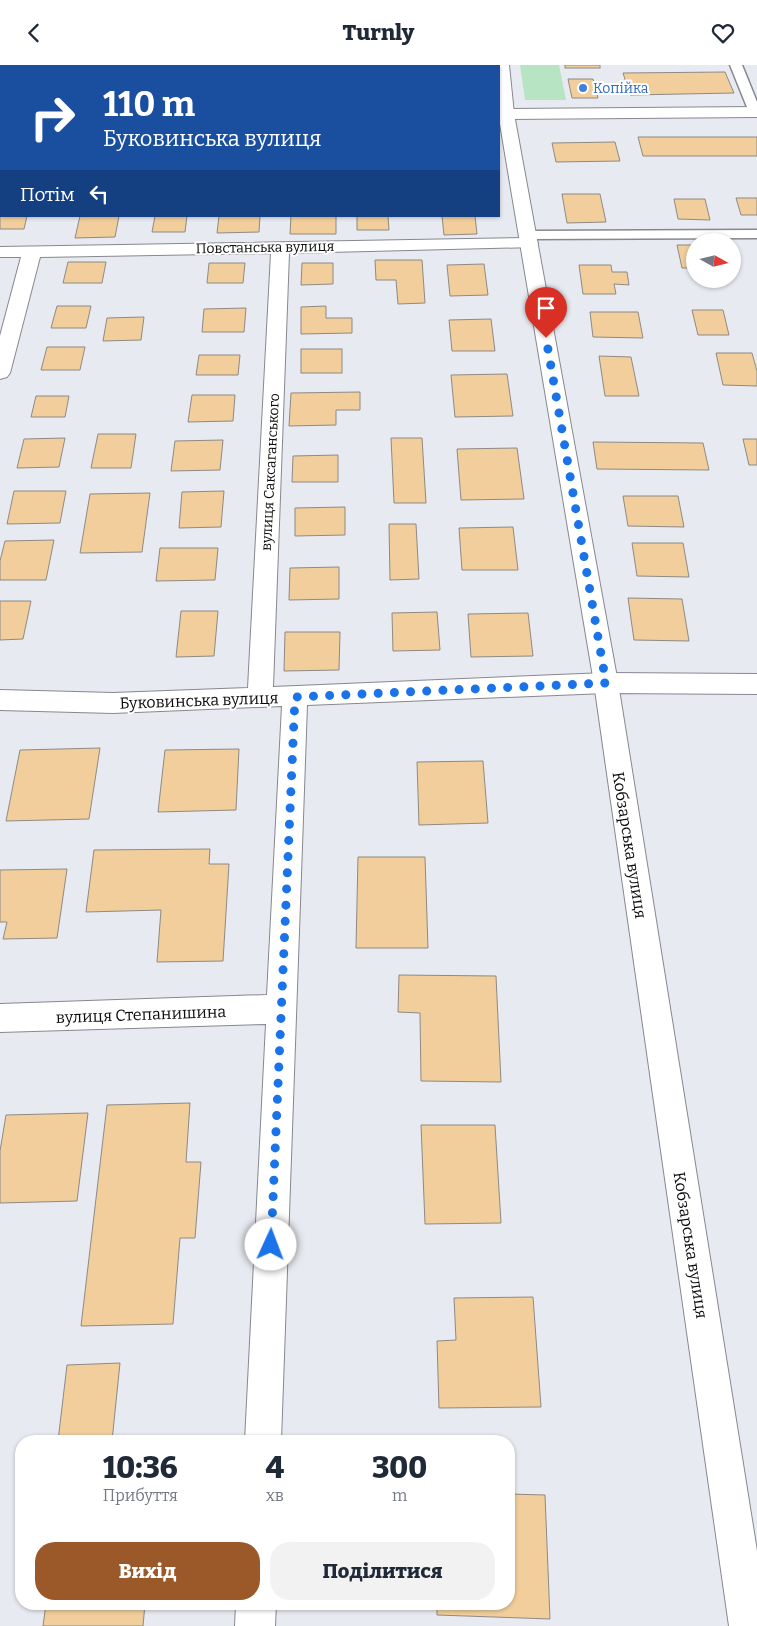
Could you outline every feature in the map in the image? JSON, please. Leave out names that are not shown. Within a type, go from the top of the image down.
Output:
[{"type":"street","name":"Кобзарська вулиця","points":[[501,65],[502,114],[529,239],[606,683],[749,1626]]},
{"type":"street","points":[[502,114],[756,112]]},
{"type":"street","name":"Повстанська вулиця","points":[[0,252],[529,239]]},
{"type":"street","name":"вулиця Саксаганського","points":[[260,697],[280,246]]},
{"type":"street","points":[[0,373],[32,251]]},
{"type":"street","name":"Буковинська вулиця","points":[[0,700],[113,703],[606,683],[757,684]]},
{"type":"street","points":[[263,1435],[295,697]]},
{"type":"street","name":"вулиця Степанишина","points":[[0,1018],[281,1009]]},
{"type":"street","points":[[255,1626],[256,1610]]},
{"type":"lane","points":[[736,65],[756,112]]},
{"type":"lane","points":[[529,239],[757,235]]},
{"type":"green space","points":[[520,65],[559,65],[566,100],[525,100]]},
{"type":"building","points":[[565,65],[600,65],[600,68],[565,68]]},
{"type":"building","points":[[725,72],[734,93],[630,95],[623,73]]},
{"type":"building","name":"Копійка","points":[[568,79],[593,79],[598,98],[572,98]]},
{"type":"building","points":[[638,137],[757,137],[757,156],[643,156]]},
{"type":"building","points":[[615,142],[620,161],[556,162],[552,143]]},
{"type":"building","points":[[562,194],[600,194],[606,222],[567,223]]},
{"type":"building","points":[[736,198],[757,198],[757,215],[741,215]]},
{"type":"building","points":[[674,199],[705,199],[710,220],[678,219]]},
{"type":"building","points":[[0,217],[27,217],[24,229],[0,229]]},
{"type":"building","points":[[80,217],[119,217],[115,237],[75,238]]},
{"type":"building","points":[[155,217],[187,217],[185,232],[152,232]]},
{"type":"building","points":[[219,217],[260,217],[259,232],[217,233]]},
{"type":"building","points":[[291,217],[336,217],[336,234],[290,234]]},
{"type":"building","points":[[357,217],[388,217],[389,230],[357,230]]},
{"type":"building","points":[[442,217],[475,217],[477,234],[444,235]]},
{"type":"building","points":[[677,245],[686,245],[686,268],[682,268]]},
{"type":"building","points":[[375,260],[422,260],[425,303],[398,304],[396,280],[376,280]]},
{"type":"building","points":[[68,262],[106,262],[102,283],[63,283]]},
{"type":"building","points":[[209,263],[245,263],[243,283],[207,283]]},
{"type":"building","points":[[302,263],[333,263],[333,284],[301,285]]},
{"type":"building","points":[[484,264],[488,295],[450,296],[447,265]]},
{"type":"building","points":[[579,265],[611,265],[612,272],[627,272],[629,285],[614,284],[616,294],[583,294]]},
{"type":"building","points":[[57,306],[91,306],[86,328],[51,328]]},
{"type":"building","points":[[326,306],[326,318],[352,318],[352,333],[301,334],[301,307]]},
{"type":"building","points":[[246,308],[244,332],[202,332],[204,309]]},
{"type":"building","points":[[692,310],[723,310],[729,335],[698,335]]},
{"type":"building","points":[[590,312],[638,312],[643,338],[593,337]]},
{"type":"building","points":[[144,317],[141,340],[103,341],[107,318]]},
{"type":"building","points":[[491,319],[495,351],[452,351],[449,320]]},
{"type":"building","points":[[47,347],[85,347],[80,370],[41,370]]},
{"type":"building","points":[[301,349],[342,349],[342,373],[301,373]]},
{"type":"building","points":[[716,353],[752,353],[757,371],[757,386],[723,385]]},
{"type":"building","points":[[199,355],[240,355],[238,375],[196,375]]},
{"type":"building","points":[[599,356],[631,357],[639,396],[605,396]]},
{"type":"building","points":[[507,374],[513,416],[455,417],[451,375]]},
{"type":"building","points":[[360,392],[360,410],[336,410],[336,425],[289,426],[291,393]]},
{"type":"building","points":[[192,395],[235,395],[233,421],[188,422]]},
{"type":"building","points":[[36,396],[69,396],[65,417],[31,417]]},
{"type":"building","points":[[98,434],[136,434],[131,468],[91,468]]},
{"type":"building","points":[[65,438],[59,467],[17,468],[24,439]]},
{"type":"building","points":[[391,438],[422,438],[426,503],[394,503]]},
{"type":"building","points":[[743,439],[757,439],[757,465],[749,465]]},
{"type":"building","points":[[223,440],[220,470],[171,471],[175,441]]},
{"type":"building","points":[[593,442],[703,443],[709,470],[597,469]]},
{"type":"building","points":[[517,448],[524,499],[461,500],[457,449]]},
{"type":"building","points":[[338,455],[338,482],[292,482],[293,456]]},
{"type":"building","points":[[14,491],[66,491],[60,523],[7,524]]},
{"type":"building","points":[[224,491],[221,527],[179,528],[182,492]]},
{"type":"building","points":[[150,493],[142,552],[80,553],[90,494]]},
{"type":"building","points":[[623,496],[678,496],[684,527],[628,526]]},
{"type":"building","points":[[345,507],[345,535],[295,536],[295,508]]},
{"type":"building","points":[[389,524],[416,524],[419,579],[390,580]]},
{"type":"building","points":[[513,527],[518,570],[462,570],[459,528]]},
{"type":"building","points":[[54,540],[46,580],[0,580],[0,561],[5,541]]},
{"type":"building","points":[[632,543],[683,543],[689,577],[637,576]]},
{"type":"building","points":[[160,548],[218,548],[215,580],[156,581]]},
{"type":"building","points":[[339,567],[339,599],[289,600],[290,568]]},
{"type":"building","points":[[628,598],[682,599],[689,641],[634,640]]},
{"type":"building","points":[[0,601],[31,601],[23,639],[0,640]]},
{"type":"building","points":[[181,611],[218,611],[214,656],[176,657]]},
{"type":"building","points":[[437,612],[440,650],[393,651],[392,613]]},
{"type":"building","points":[[528,613],[533,656],[471,657],[468,614]]},
{"type":"building","points":[[285,632],[340,632],[339,670],[284,671]]},
{"type":"building","points":[[100,748],[89,819],[6,821],[20,750]]},
{"type":"building","points":[[239,749],[236,810],[158,812],[165,750]]},
{"type":"building","points":[[483,761],[488,823],[419,825],[417,762]]},
{"type":"building","points":[[210,849],[209,864],[229,864],[223,961],[157,962],[161,910],[86,912],[94,850]]},
{"type":"building","points":[[358,857],[425,857],[428,948],[356,948]]},
{"type":"building","points":[[67,869],[57,938],[3,939],[7,922],[0,922],[0,870]]},
{"type":"building","points":[[399,975],[496,976],[501,1082],[421,1081],[420,1013],[398,1012]]},
{"type":"building","points":[[190,1103],[186,1162],[201,1162],[195,1238],[180,1238],[173,1324],[81,1326],[107,1105]]},
{"type":"building","points":[[88,1113],[77,1201],[0,1203],[0,1151],[6,1115]]},
{"type":"building","points":[[421,1125],[495,1125],[501,1223],[425,1224]]},
{"type":"building","points":[[533,1297],[541,1407],[439,1408],[437,1341],[456,1340],[454,1298]]},
{"type":"building","points":[[120,1363],[113,1435],[59,1435],[67,1365]]},
{"type":"building","points":[[515,1494],[545,1495],[550,1619],[437,1615],[437,1610],[515,1610]]},
{"type":"building","points":[[45,1610],[144,1610],[143,1626],[43,1626]]},
{"type":"place","name":"Копійка","points":[[583,88]]},
{"type":"route","points":[[271,1245],[295,697],[606,683],[546,338]]}]
